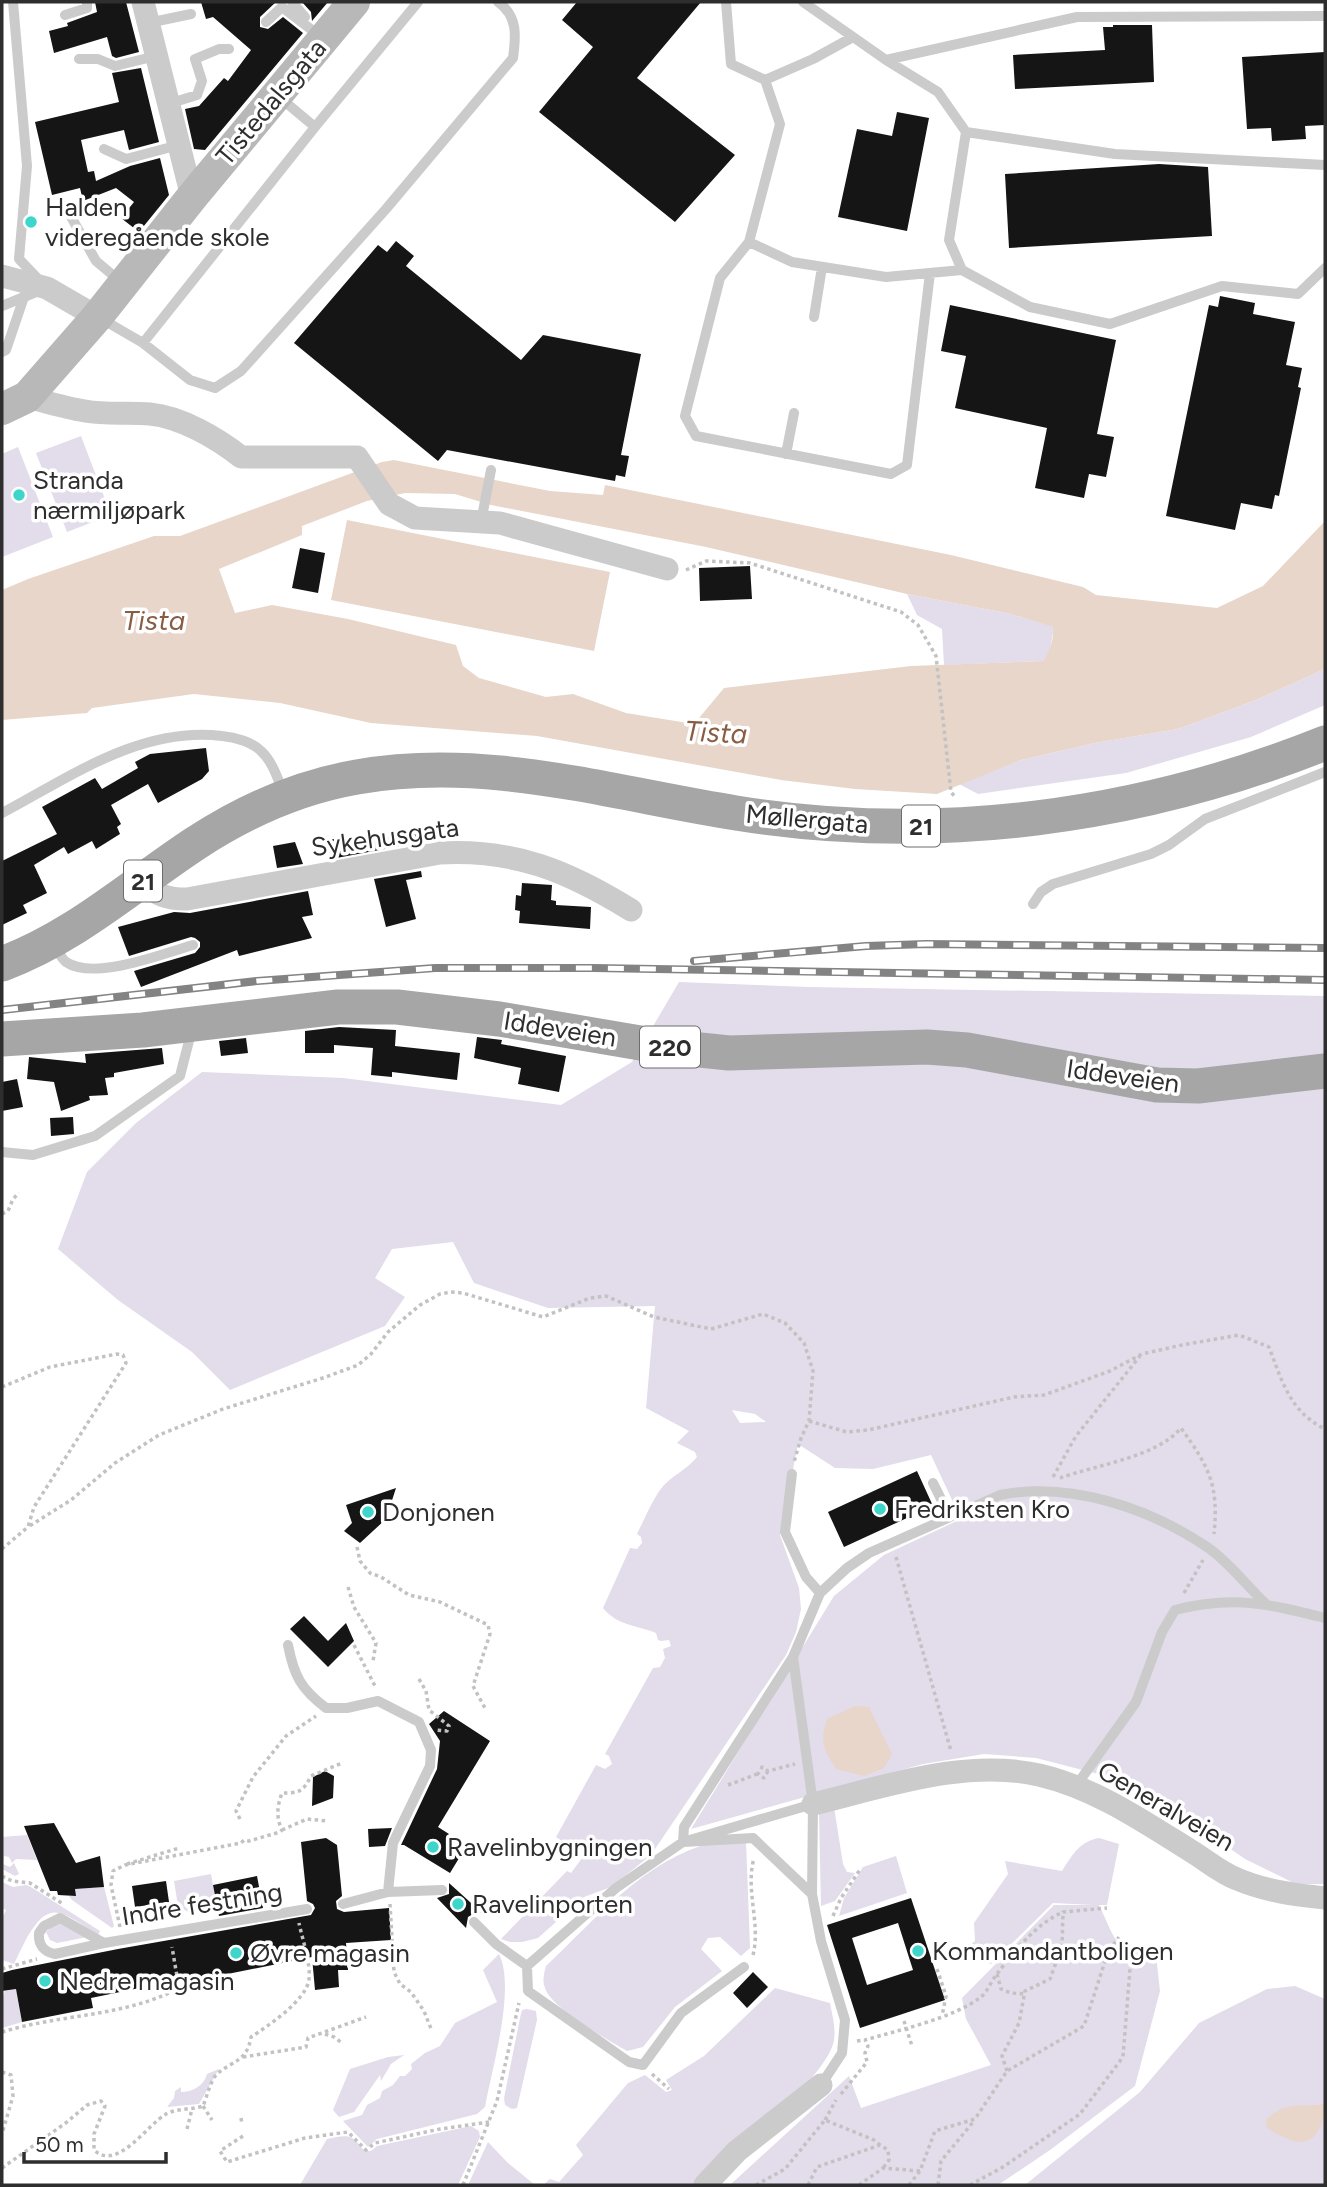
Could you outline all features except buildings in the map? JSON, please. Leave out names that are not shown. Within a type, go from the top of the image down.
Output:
[{"type":"main road","name":"Møllergata","points":[[285,797],[355,777],[425,769],[467,770],[552,778],[786,820],[888,827],[978,825],[1084,813],[1190,790],[1325,743]]},
{"type":"main road","name":"21","points":[[2,964],[52,942],[228,823],[285,797]]},
{"type":"main road","name":"Iddeveien","points":[[2,1039],[102,1033],[338,1007],[397,1007],[499,1018],[652,1045],[729,1054],[928,1047],[967,1050],[1157,1085],[1198,1086],[1325,1071]]},
{"type":"street","name":"Tistedalsgata","points":[[15,403],[97,317],[276,94],[354,2]]},
{"type":"street","points":[[146,12],[192,197]]},
{"type":"street","points":[[2,275],[47,288],[97,317]]},
{"type":"street","points":[[15,403],[86,412],[151,414],[172,418],[192,426],[241,457],[357,457],[390,504],[415,518],[482,515],[500,523],[667,569]]},
{"type":"street","name":"Sykehusgata","points":[[143,881],[169,899],[187,899],[440,853],[497,854],[540,864],[593,886],[631,910]]},
{"type":"street","name":"Generalveien","points":[[813,1804],[937,1776],[992,1770],[1027,1773],[1076,1786],[1125,1810],[1236,1879],[1287,1894],[1325,1898]]},
{"type":"street","points":[[705,2185],[737,2151],[821,2085]]},
{"type":"lane","points":[[2,306],[47,288],[19,259],[27,166],[13,2]]},
{"type":"lane","points":[[65,15],[87,8],[87,2]]},
{"type":"lane","points":[[292,2],[324,37]]},
{"type":"lane","points":[[143,343],[418,2]]},
{"type":"lane","points":[[97,317],[143,343],[190,380],[215,388],[240,371],[386,209],[513,58],[516,40],[514,22],[507,8],[498,2]]},
{"type":"lane","points":[[726,2],[731,64],[765,80],[780,124],[749,242],[720,278],[685,416],[696,436],[891,474],[907,465],[930,273]]},
{"type":"lane","points":[[803,2],[886,60],[938,92],[966,132],[949,240],[962,270]]},
{"type":"lane","points":[[266,22],[282,7],[324,37]]},
{"type":"lane","points":[[146,12],[191,14]]},
{"type":"lane","points":[[886,60],[1077,18],[1325,16]]},
{"type":"lane","points":[[765,80],[813,59],[853,37]]},
{"type":"lane","points":[[168,104],[197,95],[202,81],[195,59],[219,48],[229,49]]},
{"type":"lane","points":[[79,59],[98,59],[115,66],[156,56]]},
{"type":"lane","points":[[276,94],[315,127]]},
{"type":"lane","points":[[966,132],[1115,154],[1325,165]]},
{"type":"lane","points":[[104,149],[126,159],[179,145]]},
{"type":"lane","points":[[65,206],[96,261],[123,284]]},
{"type":"lane","points":[[749,242],[792,262],[886,277],[962,270],[1030,307],[1110,324],[1222,286],[1298,294],[1325,268]]},
{"type":"lane","points":[[814,317],[822,267]]},
{"type":"lane","points":[[2,352],[6,350],[24,297]]},
{"type":"lane","points":[[786,454],[794,413]]},
{"type":"lane","points":[[482,515],[491,470]]},
{"type":"lane","points":[[2,813],[117,753],[170,736],[200,733],[230,736],[261,751],[273,768],[285,797]]},
{"type":"lane","points":[[1033,904],[1041,892],[1053,884],[1151,854],[1169,845],[1205,819],[1325,772]]},
{"type":"lane","points":[[52,942],[64,961],[79,968],[112,967],[193,945]]},
{"type":"lane","points":[[2,1153],[33,1155],[95,1136],[180,1076],[193,1033],[192,1022]]},
{"type":"lane","points":[[792,1474],[785,1532],[806,1577],[820,1593]]},
{"type":"lane","points":[[933,1483],[950,1517]]},
{"type":"lane","points":[[683,1842],[684,1827],[793,1657],[820,1593],[858,1561],[1000,1495],[1023,1490],[1054,1492],[1119,1504],[1149,1514],[1209,1548],[1265,1603]]},
{"type":"lane","points":[[1076,1786],[1136,1702],[1162,1632],[1175,1610],[1200,1604],[1240,1601],[1265,1603],[1325,1618]]},
{"type":"lane","points":[[288,1645],[300,1685],[326,1708],[347,1708],[378,1701],[419,1722],[431,1750],[430,1766],[393,1843],[388,1892]]},
{"type":"lane","points":[[793,1657],[813,1804],[812,1894],[821,1941],[845,2020],[842,2053],[821,2085]]},
{"type":"lane","points":[[527,1966],[616,1888],[683,1842],[813,1804]]},
{"type":"lane","points":[[683,1842],[753,1838],[812,1894]]},
{"type":"lane","points":[[342,1904],[388,1892],[442,1890]]},
{"type":"lane","name":"Indre festning","points":[[104,1943],[60,1918],[44,1926],[38,1938],[46,1952],[55,1954],[169,1931],[302,1910]]},
{"type":"lane","points":[[474,1922],[496,1944],[527,1966]]},
{"type":"lane","points":[[527,1966],[528,1990],[629,2062],[643,2065],[681,2013],[744,1967]]},
{"type":"path","points":[[667,569],[689,571],[706,561],[750,563],[909,616],[936,656],[951,792]]},
{"type":"path","points":[[2,1214],[8,1211],[19,1193]]},
{"type":"path","points":[[2,1549],[29,1527],[71,1500],[115,1463],[159,1435],[223,1409],[358,1365],[405,1317],[430,1298],[451,1292],[463,1293],[543,1317],[590,1298],[606,1296],[653,1317],[711,1329],[763,1314],[785,1323],[804,1343],[813,1371],[809,1422],[801,1438],[792,1474]]},
{"type":"path","points":[[809,1422],[847,1432],[868,1430],[1014,1397],[1044,1395],[1110,1371],[1142,1354],[1239,1335],[1269,1347],[1287,1394],[1308,1421],[1325,1429]]},
{"type":"path","points":[[2,1387],[50,1367],[117,1354],[123,1355],[126,1360],[34,1507],[29,1527]]},
{"type":"path","points":[[1142,1354],[1076,1436],[1052,1480],[1152,1449],[1173,1438],[1181,1428],[1211,1474],[1217,1507],[1214,1535],[1209,1548],[1175,1610]]},
{"type":"path","points":[[892,1543],[958,1773]]},
{"type":"path","points":[[357,1547],[360,1561],[370,1573],[409,1595],[440,1602],[488,1625],[489,1638],[473,1686],[486,1710]]},
{"type":"path","points":[[348,1587],[354,1607],[376,1643],[373,1661]]},
{"type":"path","points":[[354,1645],[376,1685],[378,1701]]},
{"type":"path","points":[[240,1819],[236,1811],[253,1777],[286,1736],[326,1708]]},
{"type":"path","points":[[706,1793],[758,1774],[762,1767],[768,1771],[807,1760]]},
{"type":"path","points":[[282,1830],[278,1820],[282,1793],[299,1793],[311,1776],[342,1763]]},
{"type":"path","points":[[758,1774],[765,1778],[768,1771]]},
{"type":"path","points":[[125,1865],[242,1843],[243,1838],[249,1841],[307,1819],[327,1821]]},
{"type":"path","points":[[752,1958],[755,1945],[751,1901],[752,1862],[760,1844]]},
{"type":"path","points":[[122,1936],[114,1907],[111,1877],[113,1871],[130,1861],[179,1848]]},
{"type":"path","points":[[833,1916],[841,1898],[861,1868]]},
{"type":"path","points":[[388,1892],[394,1972],[400,1984],[411,1992],[424,2011],[432,2031]]},
{"type":"path","points":[[844,2041],[865,2040],[956,2011],[984,1995],[1018,1947],[1052,1917],[1063,1912],[1107,1908]]},
{"type":"path","points":[[203,2106],[214,2077],[243,2057],[249,2049],[251,2037],[275,2022],[304,1992],[309,1979],[302,1910]]},
{"type":"path","points":[[1007,2071],[1002,2056],[1019,2022],[1025,1991],[1050,1979],[1062,1945],[1063,1912]]},
{"type":"path","points":[[2,2032],[95,2014],[162,1997],[179,1988],[169,1931]]},
{"type":"path","points":[[938,2185],[941,2161],[975,2119],[1007,2071],[1084,2026],[1108,1952],[1119,1937]]},
{"type":"path","points":[[970,2185],[1003,2167],[1080,2114],[1123,2057],[1131,1956],[1137,1945]]},
{"type":"path","points":[[2,1969],[55,1954]]},
{"type":"path","points":[[463,2185],[497,2101],[527,1966]]},
{"type":"path","points":[[937,1969],[946,1996],[942,2016]]},
{"type":"path","points":[[997,1974],[1001,1989],[1025,1994]]},
{"type":"path","points":[[243,2057],[306,2047],[308,2038],[366,2017]]},
{"type":"path","points":[[904,2021],[912,2046]]},
{"type":"path","points":[[323,2034],[342,2043]]},
{"type":"path","points":[[756,2185],[785,2169],[825,2120],[851,2080],[867,2063],[865,2053],[868,2046],[865,2040]]},
{"type":"path","points":[[643,2065],[669,2090]]},
{"type":"path","points":[[2,2072],[11,2076],[13,2096],[2,2134]]},
{"type":"path","points":[[2,2168],[92,2102],[101,2101],[105,2106],[93,2138],[93,2150],[103,2155],[116,2155],[124,2151],[164,2115],[176,2110],[203,2106]]},
{"type":"path","points":[[203,2106],[212,2120]]},
{"type":"path","points":[[187,2129],[192,2109]]},
{"type":"path","points":[[241,2118],[242,2124]]},
{"type":"path","points":[[909,2185],[920,2171],[935,2131],[975,2119]]},
{"type":"path","points":[[825,2120],[874,2140],[888,2150],[889,2160],[883,2168],[859,2185]]},
{"type":"path","points":[[243,2136],[220,2151],[228,2162],[304,2138],[348,2132],[366,2150],[375,2143],[388,2140],[489,2122]]},
{"type":"path","points":[[808,2185],[817,2167],[880,2145]]},
{"type":"path","points":[[883,2168],[920,2171]]},
{"type":"shaded area","points":[[81,436],[111,515],[67,532],[36,453]]},
{"type":"shaded area","name":"Stranda nærmiljøpark","points":[[18,447],[53,537],[2,557],[2,454]]},
{"type":"shaded area","points":[[907,594],[1011,614],[1054,627],[1050,650],[1043,661],[944,665],[942,629],[917,615]]},
{"type":"shaded area","points":[[1325,669],[1325,705],[1251,737],[1126,773],[978,794],[959,784],[1021,760],[1095,743],[1178,729],[1256,700]]},
{"type":"shaded area","points":[[679,982],[809,987],[1325,996],[1325,1884],[1296,1884],[1245,1859],[1167,1805],[1102,1775],[1036,1758],[984,1754],[923,1764],[691,1829],[834,1596],[884,1555],[961,1519],[931,1455],[873,1469],[835,1468],[798,1444],[780,1535],[799,1588],[801,1609],[796,1632],[786,1655],[651,1855],[611,1887],[584,1897],[538,1938],[522,1942],[501,1939],[567,1871],[571,1873],[588,1850],[571,1847],[556,1837],[596,1765],[605,1769],[612,1764],[609,1756],[605,1754],[653,1668],[660,1667],[665,1658],[663,1649],[671,1646],[669,1640],[658,1640],[656,1633],[621,1622],[603,1608],[630,1548],[637,1549],[642,1543],[637,1534],[657,1495],[664,1485],[697,1457],[695,1452],[677,1443],[689,1431],[646,1408],[655,1306],[548,1308],[474,1283],[453,1242],[392,1249],[375,1278],[405,1297],[385,1326],[230,1390],[192,1352],[118,1300],[58,1249],[87,1172],[136,1123],[202,1072],[343,1078],[561,1105],[632,1062]],"holes":[[[732,1410],[755,1414],[766,1422],[740,1423]]]},
{"type":"shaded area","points":[[834,1807],[843,1864],[847,1872],[855,1873],[835,1901],[821,1906],[819,1811]]},
{"type":"shaded area","points":[[27,1835],[37,1860],[16,1859],[12,1863],[9,1857],[4,1856],[3,1864],[10,1867],[14,1863],[19,1874],[15,1876],[2,1869],[2,1837]]},
{"type":"shaded area","points":[[1099,1838],[1119,1844],[1107,1905],[1099,1905],[1109,1928],[1123,1946],[1156,1955],[1160,1991],[1135,2086],[998,2185],[730,2185],[849,2076],[861,2108],[991,2065],[966,2019],[962,1998],[1054,1905],[1093,1905],[1053,1903],[991,1964],[969,1959],[967,1947],[975,1941],[974,1923],[1008,1874],[1005,1861],[1062,1871],[1081,1846]]},
{"type":"shaded area","points":[[746,1841],[750,1948],[741,1956],[720,1937],[708,1938],[701,1949],[722,1971],[675,2007],[643,2047],[627,2051],[581,2023],[549,1996],[544,1982],[546,1966],[644,1876],[689,1850],[714,1842]]},
{"type":"shaded area","points":[[896,1856],[907,1893],[839,1916],[844,1898],[863,1867]]},
{"type":"shaded area","points":[[211,1874],[217,1908],[190,1913],[178,1906],[174,1881]]},
{"type":"shaded area","points":[[2,1882],[13,1887],[31,1887],[100,1931],[98,1935],[69,1917],[51,1913],[44,1916],[31,1931],[14,1964],[2,1960],[2,1919],[6,1910],[2,1908]]},
{"type":"shaded area","points":[[104,1887],[114,1926],[112,1928],[69,1896],[75,1896],[75,1889]]},
{"type":"shaded area","points":[[56,1923],[69,1926],[87,1937],[57,1943],[50,1940],[46,1932]]},
{"type":"shaded area","points":[[499,1954],[504,1969],[504,2007],[485,2107],[477,2114],[377,2139],[368,2147],[343,2121],[362,2115],[367,2105],[380,2098],[382,2091],[412,2069],[411,2064],[440,2046],[455,2023],[497,2002],[483,1970]]},
{"type":"shaded area","points":[[1295,1986],[1325,1999],[1325,2185],[1025,2185],[1140,2092],[1199,2023],[1267,1989]]},
{"type":"shaded area","points":[[775,1988],[830,2003],[834,2040],[828,2055],[797,2095],[699,2185],[543,2185],[550,2179],[559,2182],[583,2155],[576,2145],[628,2083],[645,2075],[666,2092],[672,2090],[666,2080],[704,2056]]},
{"type":"shaded area","points":[[16,1989],[22,2022],[2,2028],[2,2000],[5,1991]]},
{"type":"shaded area","points":[[522,2010],[536,2011],[537,2020],[517,2108],[512,2109],[505,2105],[504,2098]]},
{"type":"shaded area","points":[[404,2055],[391,2064],[381,2081],[380,2075],[354,2112],[339,2117],[333,2110],[350,2069]]},
{"type":"shaded area","points":[[219,2069],[199,2104],[167,2107],[174,2098],[175,2091],[181,2087],[181,2092],[193,2089],[203,2082],[207,2074]]},
{"type":"shaded area","points":[[471,2126],[479,2131],[480,2137],[458,2185],[300,2185],[327,2139],[349,2137],[364,2150],[371,2151],[377,2146]]},
{"type":"shaded area","points":[[488,2142],[508,2163],[535,2185],[468,2185]]},
{"type":"water","name":"Tista","points":[[394,460],[550,491],[603,495],[605,485],[951,555],[1083,587],[1096,595],[1217,608],[1263,586],[1325,521],[1325,669],[1256,700],[1178,729],[1095,743],[1021,760],[937,794],[855,789],[781,780],[537,736],[371,723],[280,703],[194,694],[92,708],[87,713],[2,720],[2,590],[154,536],[180,536],[382,462]],"holes":[[[405,493],[455,494],[491,505],[706,547],[907,594],[1011,614],[1053,627],[1050,649],[1043,661],[911,666],[724,688],[694,724],[626,713],[573,694],[546,697],[479,678],[463,666],[456,645],[348,619],[272,605],[235,613],[219,569],[302,535],[302,526],[367,501]]]},
{"type":"water","points":[[347,520],[610,572],[594,651],[331,600]]},
{"type":"water","points":[[855,1706],[869,1707],[892,1754],[884,1768],[864,1776],[836,1769],[823,1739],[827,1719]]},
{"type":"water","points":[[1325,2104],[1320,2129],[1306,2141],[1291,2140],[1267,2128],[1266,2120],[1287,2107]]},
{"type":"railway","points":[[694,961],[866,946],[926,944],[1325,948]]},
{"type":"railway","points":[[2,1010],[257,981],[435,968],[593,968],[1325,980]]},
{"type":"place","name":"Halden videregående skole","points":[[31,222]]},
{"type":"place","name":"Stranda nærmiljøpark","points":[[19,495]]},
{"type":"place","name":"Fredriksten Kro","points":[[880,1509]]},
{"type":"place","name":"Donjonen","points":[[368,1512]]},
{"type":"place","name":"Ravelinbygningen","points":[[433,1847]]},
{"type":"place","name":"Ravelinporten","points":[[458,1904]]},
{"type":"place","name":"Kommandantboligen","points":[[918,1951]]},
{"type":"place","name":"Øvre magasin","points":[[236,1953]]},
{"type":"place","name":"Nedre magasin","points":[[45,1981]]}]
